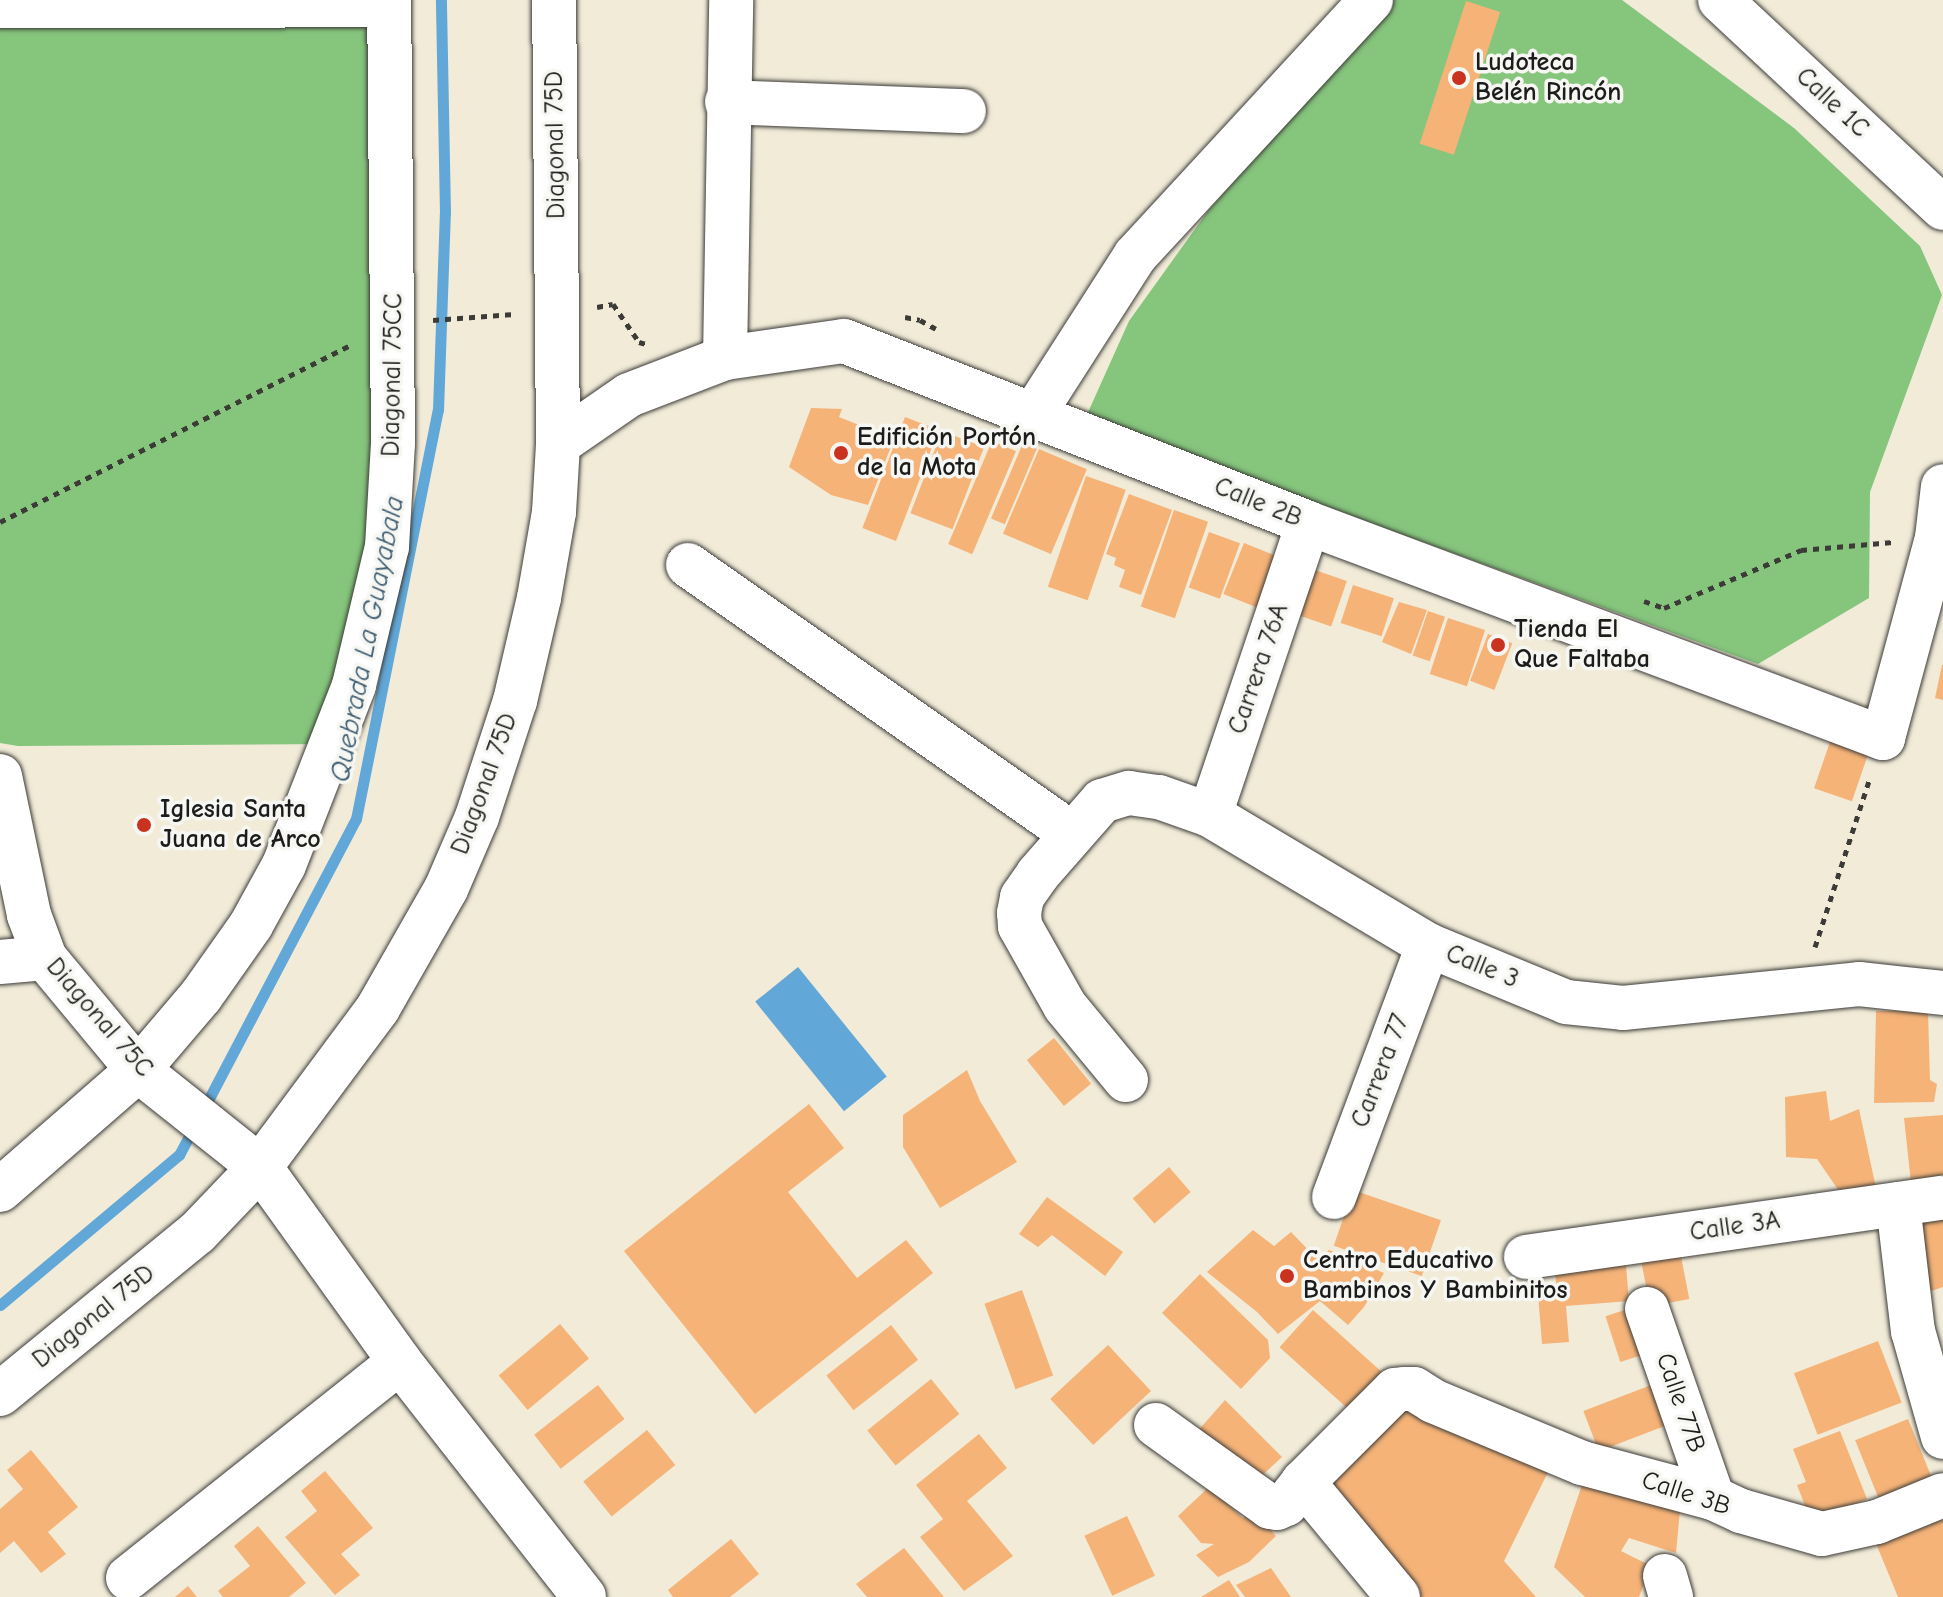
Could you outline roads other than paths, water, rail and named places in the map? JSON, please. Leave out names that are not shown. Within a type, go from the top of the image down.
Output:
[{"type":"street","name":"Diagonal 75D","points":[[0,1394],[197,1233],[246,1156],[333,1073],[386,995],[446,889],[477,817],[515,701],[539,598],[554,512],[558,444],[554,0]]},
{"type":"street","points":[[725,358],[731,0]]},
{"type":"street","points":[[1033,415],[1135,256],[1371,0]]},
{"type":"street","name":"Calle 1C","points":[[1720,0],[1941,198]]},
{"type":"street","points":[[0,6],[389,2]]},
{"type":"street","name":"Diagonal 75CC","points":[[138,1070],[201,996],[251,925],[284,865],[354,685],[387,547],[408,322],[389,2]]},
{"type":"street","points":[[727,102],[964,111]]},
{"type":"street","name":"Calle 2B","points":[[558,444],[629,395],[725,358],[844,341],[1308,523],[1883,738],[1940,539]]},
{"type":"street","points":[[557,374],[629,395]]},
{"type":"street","points":[[1940,539],[1943,486]]},
{"type":"street","name":"Carrera 76A","points":[[1210,815],[1308,523]]},
{"type":"street","points":[[688,565],[1072,834]]},
{"type":"street","name":"Diagonal 75C","points":[[0,776],[29,915],[45,958],[138,1070],[246,1156],[400,1362],[584,1597]]},
{"type":"street","name":"Calle 3","points":[[1126,1080],[1065,1006],[1020,926],[1022,897],[1072,834],[1102,801],[1129,793],[1159,797],[1210,815],[1428,945],[1566,1002],[1623,1008],[1859,984],[1943,993]]},
{"type":"street","name":"Carrera 77","points":[[1334,1197],[1428,945]]},
{"type":"street","points":[[0,962],[45,958]]},
{"type":"street","points":[[0,1190],[138,1070]]},
{"type":"street","name":"Calle 3A","points":[[1526,1257],[1943,1198]]},
{"type":"street","points":[[1898,1204],[1913,1331],[1943,1437]]},
{"type":"street","name":"Calle 77B","points":[[1647,1309],[1713,1498]]},
{"type":"street","points":[[128,1578],[400,1362]]},
{"type":"street","name":"Calle 3B","points":[[1290,1495],[1395,1390],[1414,1389],[1433,1401],[1582,1463],[1713,1498],[1741,1511],[1822,1534],[1877,1522],[1943,1495]]},
{"type":"street","points":[[1156,1425],[1270,1507],[1290,1495],[1398,1597]]},
{"type":"water","points":[[798,967],[887,1077],[844,1111],[755,1002]]},
{"type":"waterway","name":"Quebrada La Guayabala","points":[[203,1110],[356,819],[438,410],[445,213],[441,0]]},
{"type":"waterway","name":"Quebrada La Guayabala","points":[[0,1305],[179,1155],[195,1125]]},
{"type":"place","name":"Ludoteca Belén Rincón","points":[[1459,78]]},
{"type":"place","name":"Edifición Portón de la Mota","points":[[841,453]]},
{"type":"place","name":"Tienda El Que Faltaba","points":[[1498,645]]},
{"type":"place","name":"Iglesia Santa Juana de Arco","points":[[144,825]]},
{"type":"place","name":"Centro Educativo Bambinos Y Bambinitos","points":[[1287,1276]]}]
